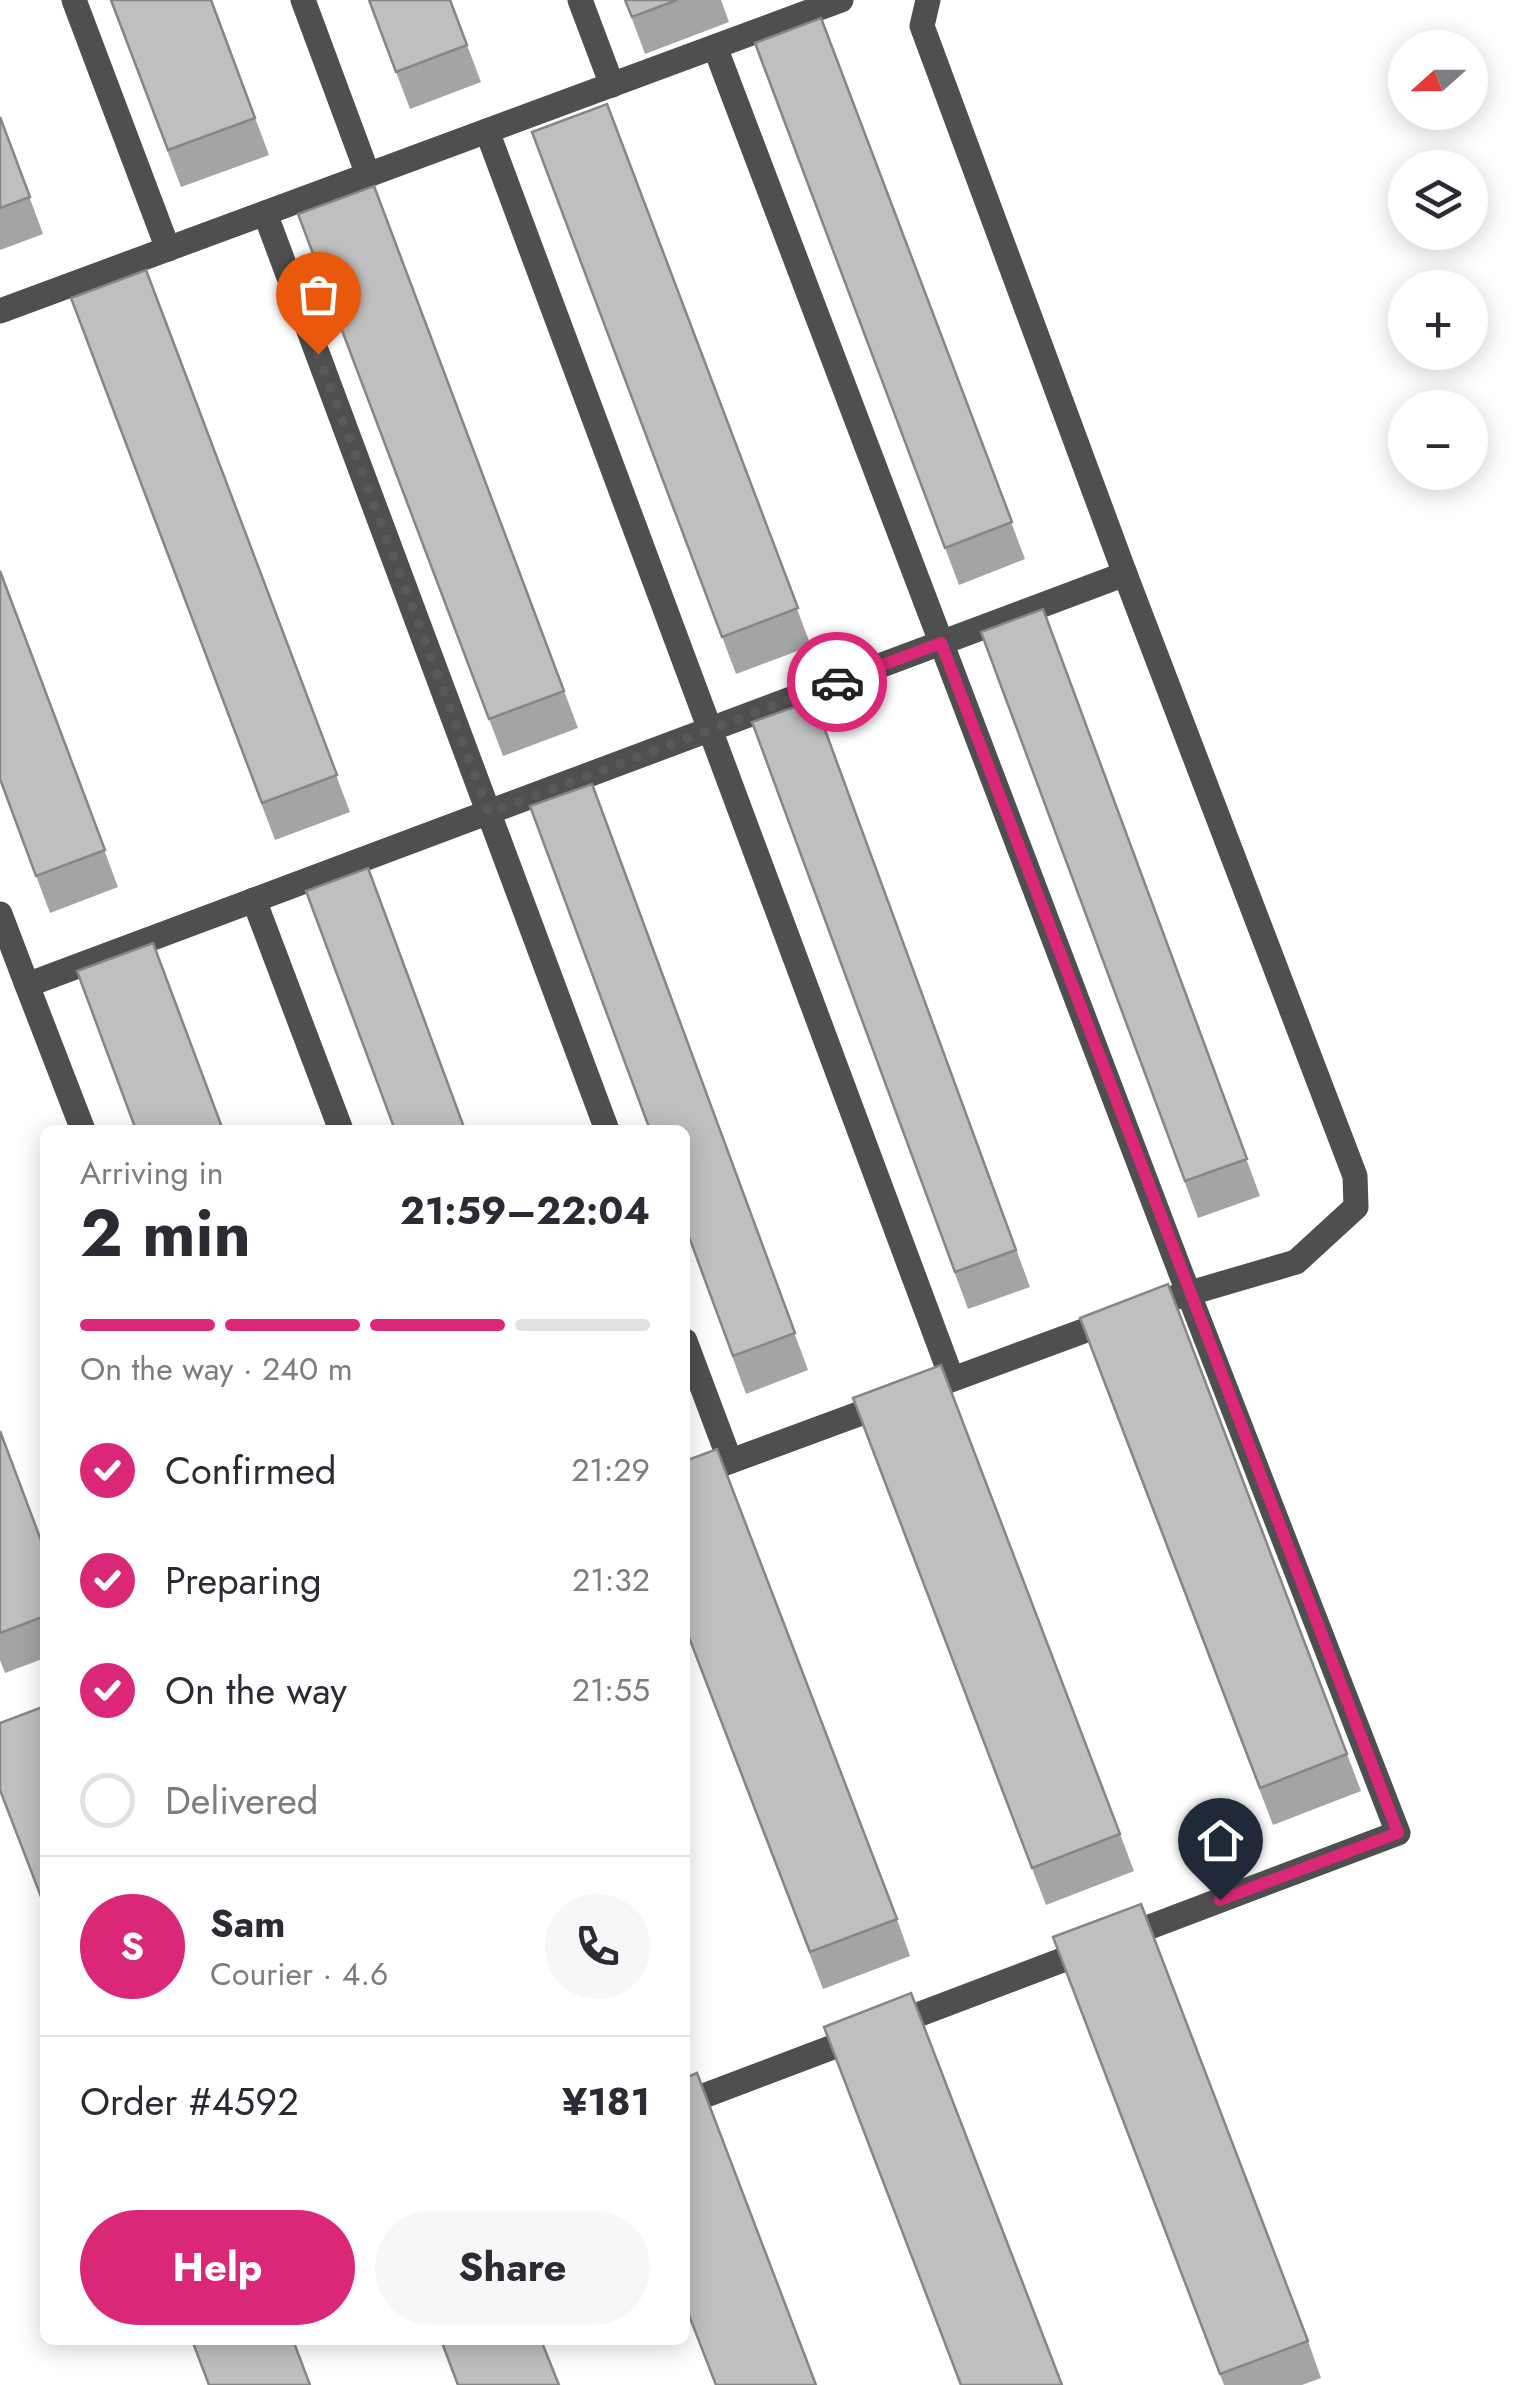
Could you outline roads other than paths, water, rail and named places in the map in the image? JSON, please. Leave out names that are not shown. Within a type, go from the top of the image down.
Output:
[{"type":"street","points":[[74,0],[168,249]]},
{"type":"street","points":[[303,0],[368,175]]},
{"type":"street","points":[[580,0],[612,85]]},
{"type":"street","points":[[690,1476],[1188,1292],[1296,1262],[1356,1207],[1356,1176],[1125,574],[922,26],[928,0]]},
{"type":"street","points":[[0,312],[833,1]]},
{"type":"street","points":[[690,2100],[1398,1833],[715,47]]},
{"type":"street","points":[[487,131],[952,1379]]},
{"type":"street","points":[[266,213],[605,1125]]},
{"type":"street","points":[[27,985],[1125,574]]},
{"type":"street","points":[[254,900],[339,1125]]},
{"type":"street","points":[[0,914],[81,1125]]},
{"type":"street","points":[[690,1354],[730,1462]]}]
